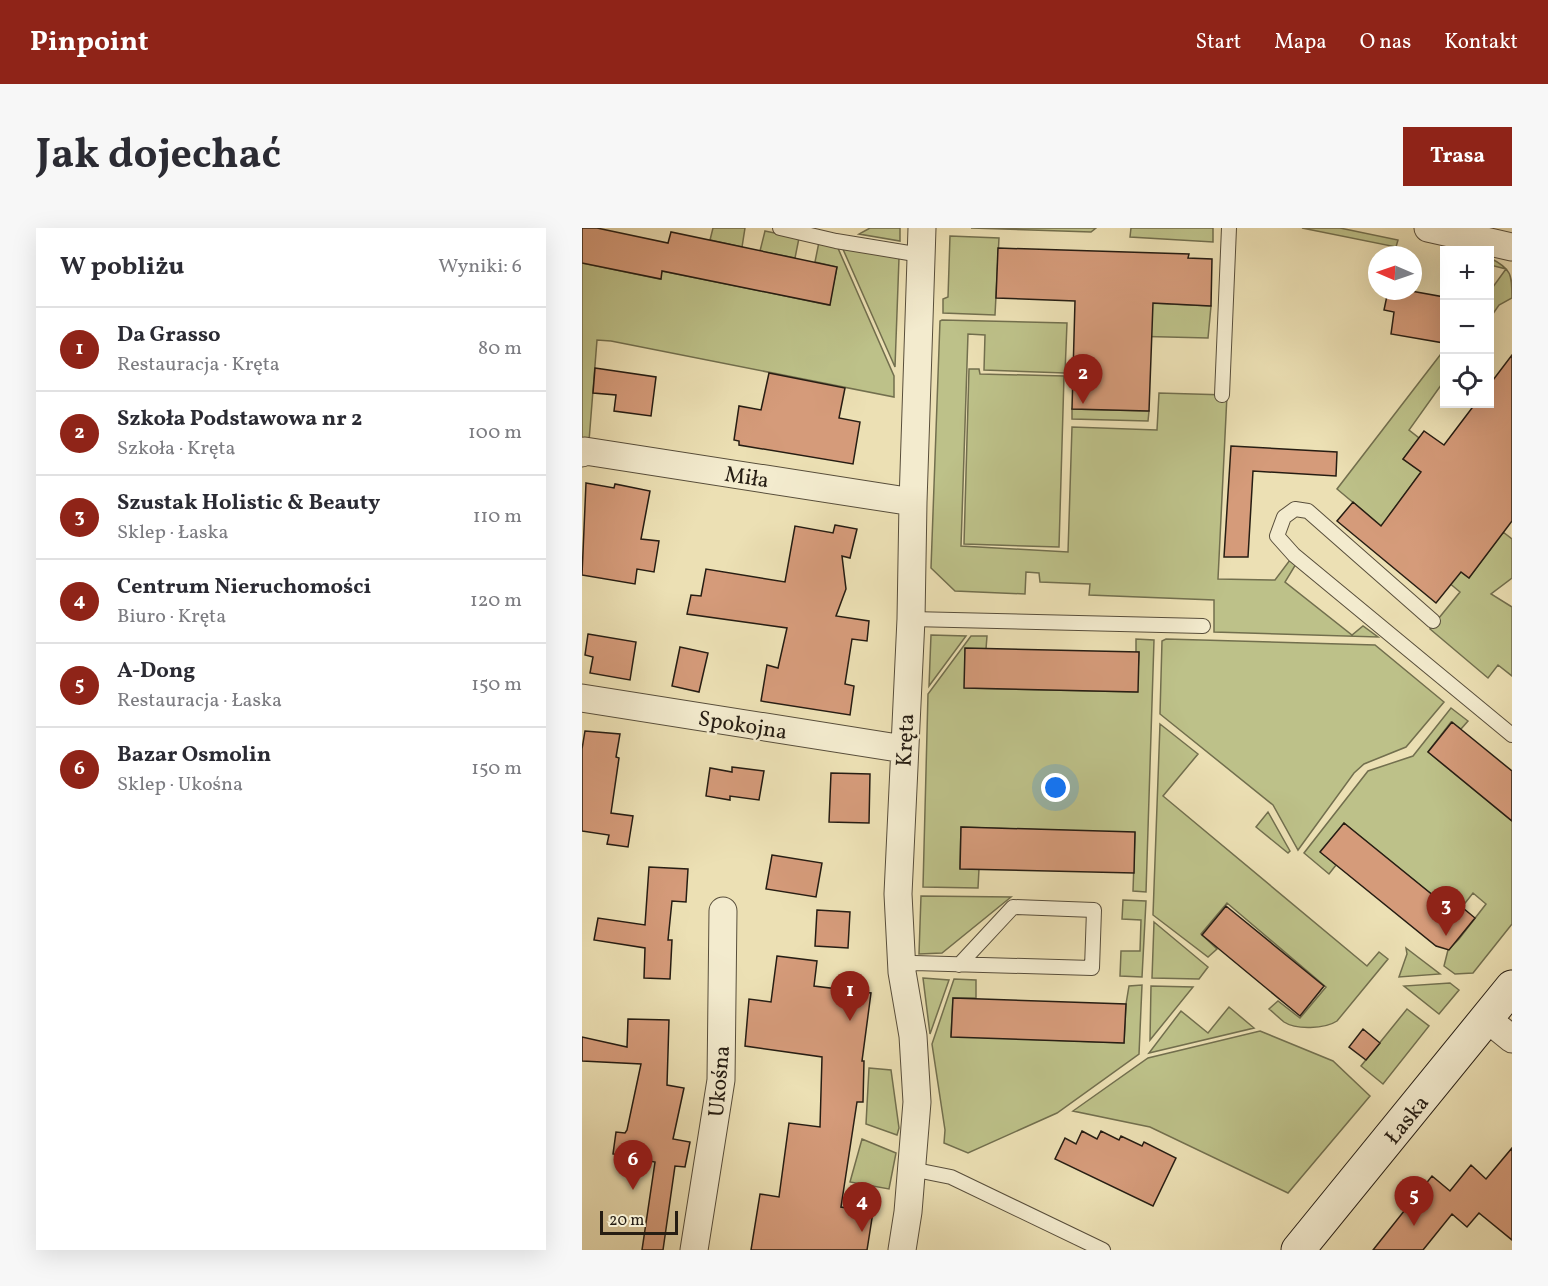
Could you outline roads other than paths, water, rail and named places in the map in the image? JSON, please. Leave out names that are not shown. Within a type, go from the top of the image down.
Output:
[{"type":"street","name":"Kręta","points":[[902,1250],[908,1212],[917,1102],[913,1036],[902,972],[898,894],[903,749],[911,619],[922,228]]},
{"type":"street","points":[[1428,228],[1512,247]]},
{"type":"street","name":"Miła","points":[[582,453],[597,453],[913,502]]},
{"type":"street","name":"Spokojna","points":[[582,698],[903,749]]},
{"type":"street","name":"Ukośna","points":[[694,1250],[721,1080],[723,911]]},
{"type":"street","name":"Łaska","points":[[1298,1250],[1512,987]]},
{"type":"street","points":[[1486,1018],[1512,1040]]},
{"type":"lane","points":[[780,228],[836,241],[921,255]]},
{"type":"lane","points":[[1222,395],[1229,228]]},
{"type":"lane","points":[[1433,621],[1308,511],[1295,509],[1284,517],[1277,537],[1294,555],[1512,735]]},
{"type":"lane","points":[[911,619],[1203,626]]},
{"type":"lane","points":[[902,972],[914,963],[959,965],[1092,968],[1095,910],[1013,907],[959,965]]},
{"type":"lane","points":[[911,1169],[951,1177],[1104,1250]]},
{"type":"place","name":"Szkoła Podstawowa nr 2","points":[[1083,404]]},
{"type":"place","name":"Szustak Holistic & Beauty","points":[[1446,936]]},
{"type":"place","name":"Da Grasso","points":[[850,1021]]},
{"type":"place","name":"Bazar Osmolin","points":[[633,1190]]},
{"type":"place","name":"A-Dong","points":[[1414,1226]]},
{"type":"place","name":"Centrum Nieruchomości","points":[[862,1232]]}]
